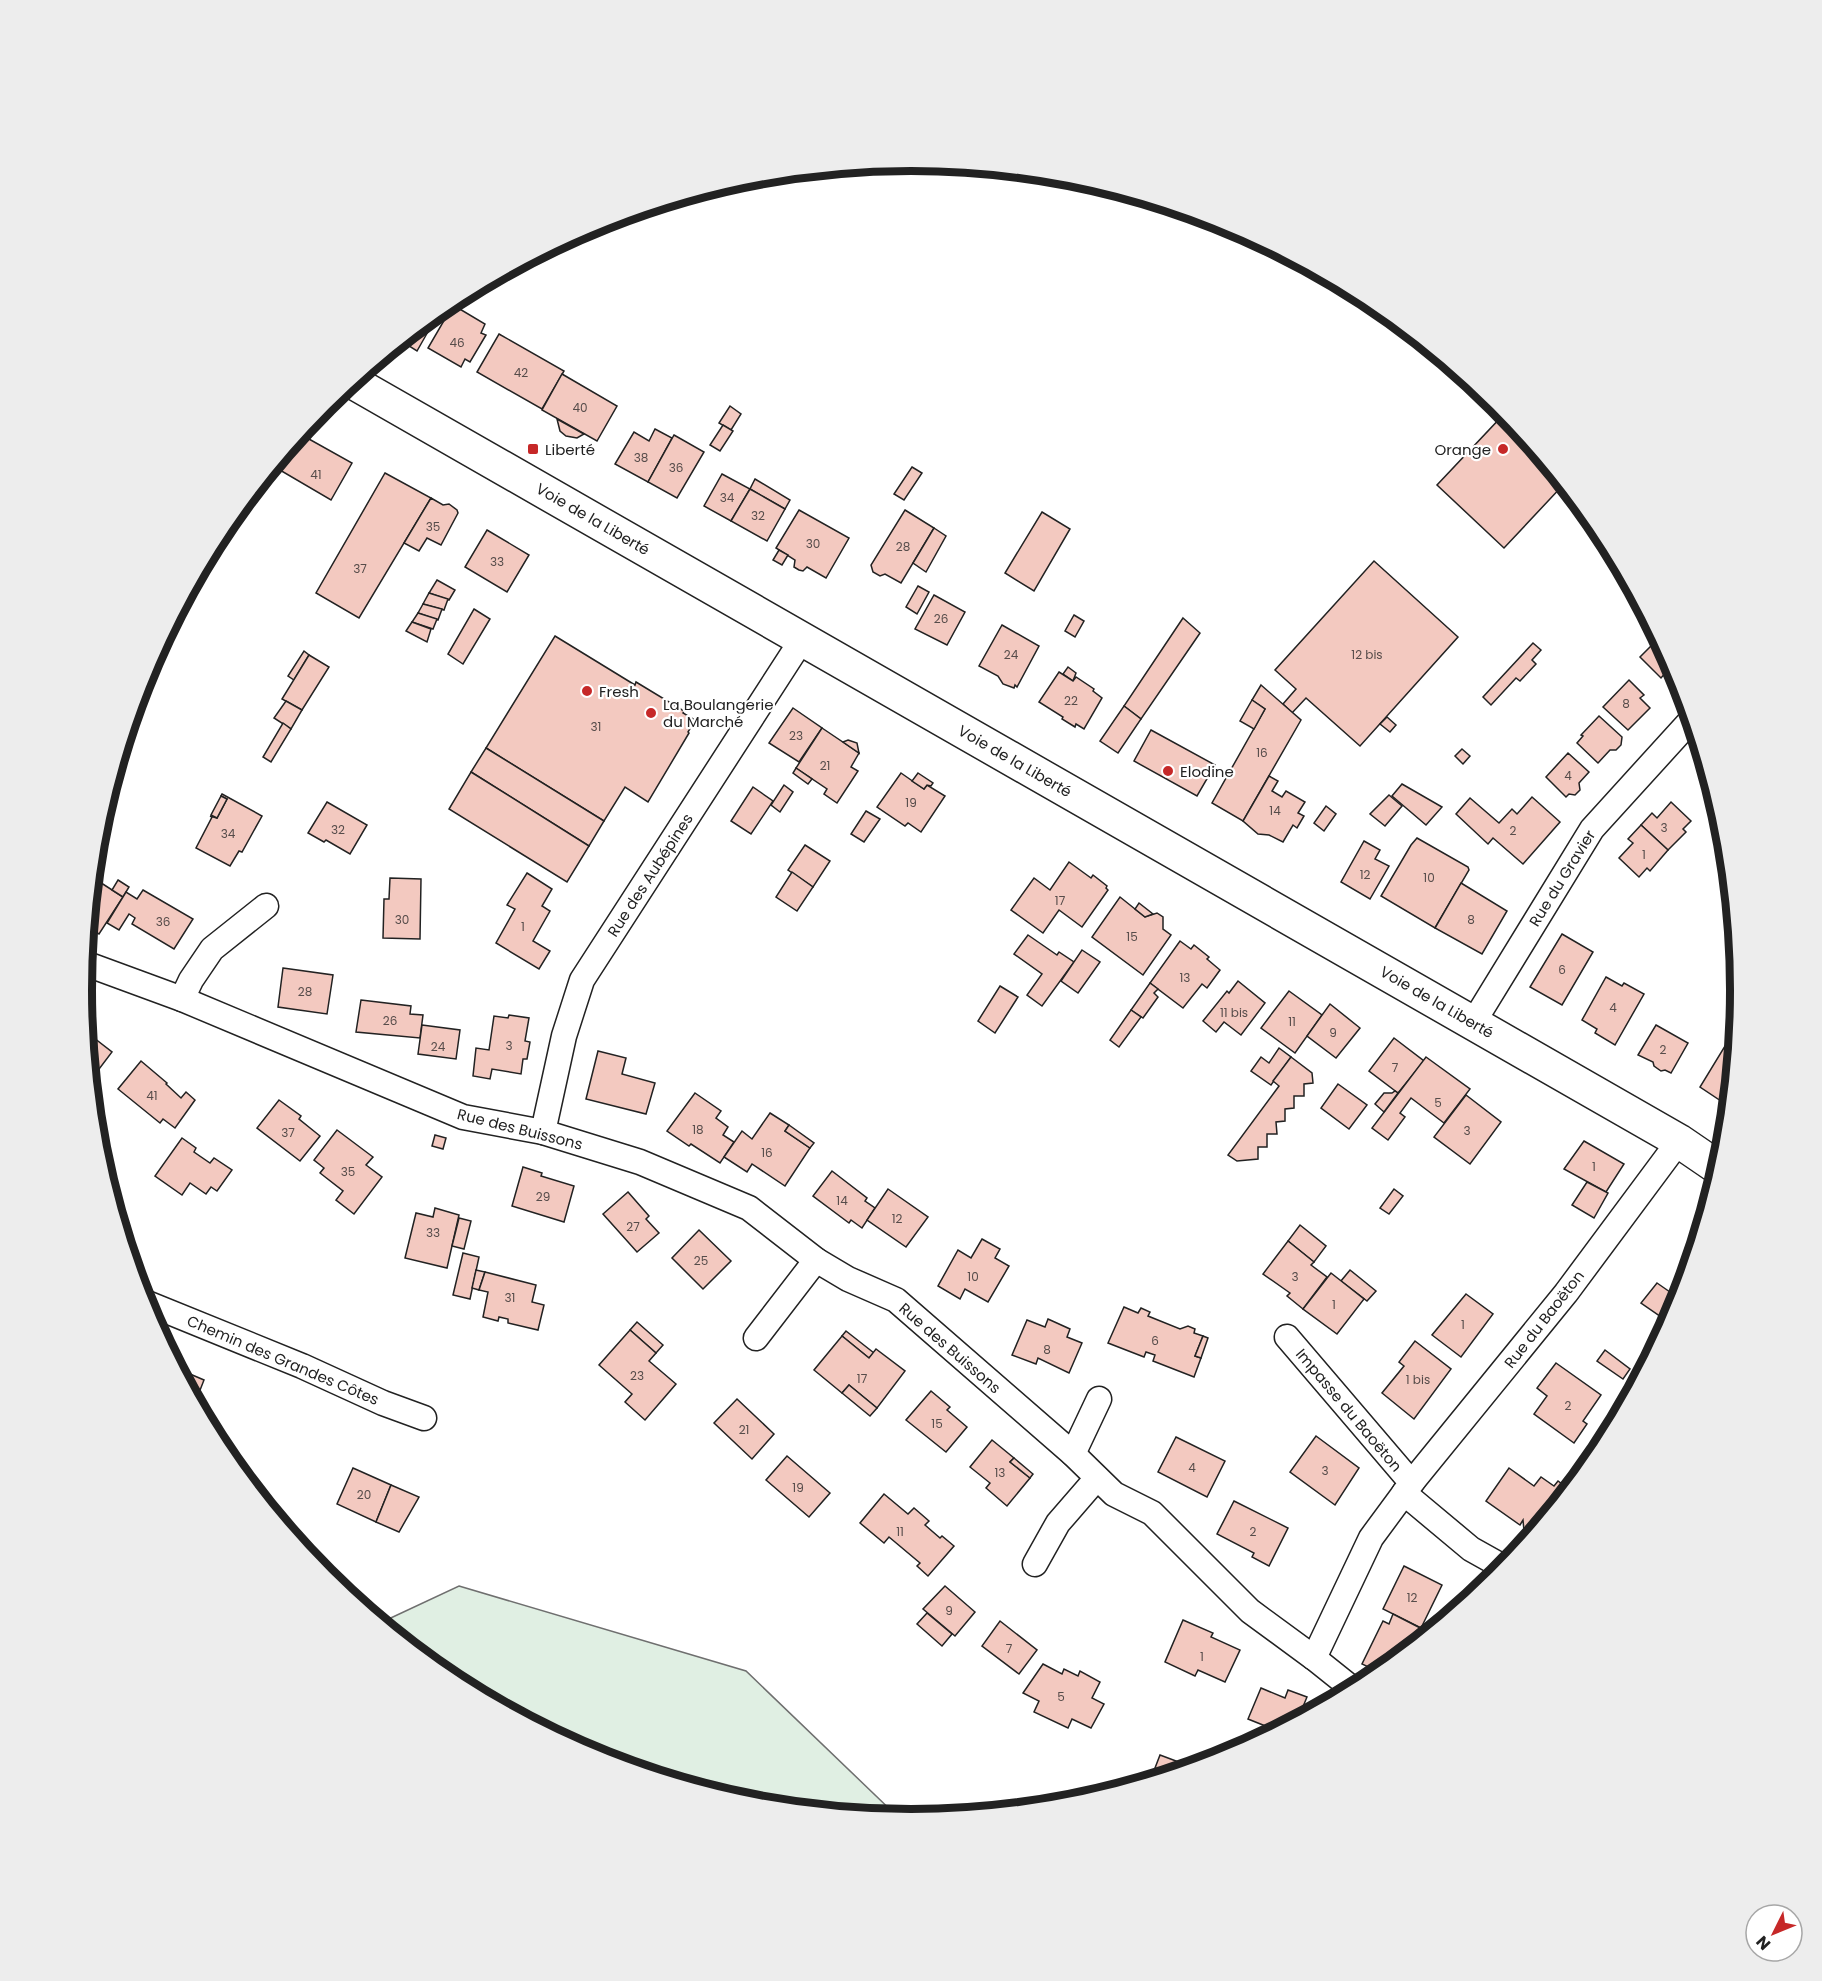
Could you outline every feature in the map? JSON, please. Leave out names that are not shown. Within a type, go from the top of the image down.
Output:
[{"type":"main road","name":"Voie de la Liberté","points":[[359,385],[1679,1141],[1712,1163]]},
{"type":"street","name":"Rue des Aubépines","points":[[543,1132],[564,1036],[582,980],[803,638]]},
{"type":"street","name":"Rue du Gravier","points":[[1473,1023],[1592,829],[1686,725]]},
{"type":"street","points":[[182,999],[190,980],[212,949],[266,906]]},
{"type":"street","name":"Rue des Buissons","points":[[92,966],[182,999],[463,1117],[543,1132],[640,1162],[749,1208],[816,1260],[848,1279],[896,1300],[1073,1454],[1114,1494],[1152,1513],[1250,1611],[1314,1658]]},
{"type":"street","name":"Rue du Baoëton","points":[[1314,1658],[1371,1538],[1409,1487],[1566,1293],[1679,1141]]},
{"type":"street","points":[[756,1338],[816,1260]]},
{"type":"street","name":"Chemin des Grandes Côtes","points":[[155,1306],[302,1366],[383,1403],[424,1418]]},
{"type":"street","name":"Impasse du Baoëton","points":[[1287,1337],[1404,1474],[1409,1487]]},
{"type":"street","points":[[1073,1454],[1099,1399]]},
{"type":"street","points":[[1035,1564],[1058,1523],[1097,1478]]},
{"type":"street","points":[[1409,1487],[1471,1549],[1496,1563]]},
{"type":"street","points":[[1314,1658],[1347,1684]]},
{"type":"green space","points":[[459,1586],[746,1671],[890,1809],[804,1803],[751,1794],[648,1767],[597,1748],[501,1700],[456,1672],[387,1620]]},
{"type":"building","points":[[458,308],[485,324],[481,333],[486,335],[470,362],[465,359],[461,367],[428,348],[447,315]]},
{"type":"building","points":[[431,327],[417,351],[407,344]]},
{"type":"building","points":[[499,334],[564,371],[542,409],[477,372]]},
{"type":"building","points":[[562,374],[617,406],[597,441],[542,410]]},
{"type":"building","points":[[730,406],[741,414],[731,430],[719,423]]},
{"type":"building","points":[[557,419],[584,434],[577,438],[566,436],[560,431]]},
{"type":"building","name":"Orange","points":[[1498,420],[1559,489],[1504,548],[1437,485]]},
{"type":"building","points":[[723,425],[733,431],[720,451],[710,445]]},
{"type":"building","points":[[655,429],[672,438],[648,482],[615,464],[634,432],[649,441]]},
{"type":"building","points":[[674,435],[704,452],[677,498],[648,482]]},
{"type":"building","points":[[307,438],[352,463],[331,500],[279,470]]},
{"type":"building","points":[[912,467],[922,473],[904,500],[894,494]]},
{"type":"building","points":[[385,473],[431,498],[359,618],[316,593]]},
{"type":"building","points":[[722,474],[750,489],[731,521],[704,506]]},
{"type":"building","points":[[755,479],[790,500],[785,509],[750,489]]},
{"type":"building","points":[[750,489],[785,509],[767,541],[731,521]]},
{"type":"building","points":[[431,498],[443,505],[449,504],[458,513],[441,545],[427,538],[419,551],[404,543]]},
{"type":"building","points":[[799,510],[849,538],[826,578],[807,567],[803,571],[794,567],[795,560],[776,548]]},
{"type":"building","points":[[905,510],[934,528],[901,583],[885,574],[880,576],[873,572],[871,565]]},
{"type":"building","points":[[1042,512],[1070,529],[1034,591],[1005,573]]},
{"type":"building","points":[[934,528],[946,536],[926,572],[913,563]]},
{"type":"building","points":[[487,530],[529,555],[507,592],[465,567]]},
{"type":"building","points":[[779,550],[788,555],[782,565],[773,560]]},
{"type":"building","points":[[1374,561],[1458,637],[1360,746],[1306,698],[1292,713],[1283,704],[1296,689],[1275,670]]},
{"type":"building","points":[[437,580],[455,590],[449,600],[429,593]]},
{"type":"building","points":[[918,586],[929,592],[917,614],[906,607]]},
{"type":"building","points":[[429,593],[448,599],[444,610],[423,604]]},
{"type":"building","points":[[934,595],[965,612],[947,645],[915,629]]},
{"type":"building","points":[[423,604],[442,609],[438,620],[418,613]]},
{"type":"building","points":[[474,609],[490,619],[463,664],[448,654]]},
{"type":"building","points":[[418,613],[437,619],[433,629],[412,622]]},
{"type":"building","points":[[1074,615],[1084,621],[1075,637],[1065,631]]},
{"type":"building","points":[[1183,618],[1200,633],[1141,719],[1124,706]]},
{"type":"building","points":[[412,622],[431,629],[427,642],[406,631]]},
{"type":"building","points":[[1002,625],[1039,646],[1017,687],[1015,685],[1014,688],[1003,684],[998,676],[979,666]]},
{"type":"building","points":[[555,636],[635,685],[636,682],[695,720],[648,802],[625,787],[604,821],[486,748]]},
{"type":"building","points":[[1533,643],[1541,650],[1532,660],[1536,664],[1520,681],[1516,678],[1491,705],[1483,697]]},
{"type":"building","points":[[1653,644],[1666,672],[1661,678],[1640,657]]},
{"type":"building","points":[[304,651],[309,655],[294,680],[288,676]]},
{"type":"building","points":[[309,655],[329,667],[302,710],[282,699]]},
{"type":"building","points":[[1068,667],[1076,673],[1073,681],[1063,674]]},
{"type":"building","points":[[1059,672],[1073,681],[1076,677],[1094,689],[1093,691],[1102,698],[1084,729],[1076,724],[1075,727],[1039,702]]},
{"type":"building","points":[[1629,680],[1644,695],[1640,698],[1650,708],[1628,730],[1603,707]]},
{"type":"building","points":[[1261,685],[1301,720],[1243,821],[1212,803],[1265,709],[1252,700]]},
{"type":"building","points":[[1252,700],[1265,709],[1254,729],[1240,721]]},
{"type":"building","points":[[286,701],[302,710],[291,729],[274,718]]},
{"type":"building","points":[[1124,706],[1141,719],[1118,753],[1100,741]]},
{"type":"building","points":[[793,708],[822,728],[799,762],[769,743]]},
{"type":"building","points":[[1599,716],[1622,737],[1621,745],[1616,750],[1610,750],[1598,763],[1577,743],[1583,736],[1581,735]]},
{"type":"building","points":[[1387,717],[1396,725],[1390,732],[1380,724]]},
{"type":"building","points":[[283,723],[291,729],[271,762],[263,757]]},
{"type":"building","points":[[822,728],[859,753],[851,767],[858,771],[837,803],[824,794],[827,789],[796,768]]},
{"type":"building","points":[[1151,730],[1215,765],[1197,796],[1134,761]]},
{"type":"building","points":[[848,740],[857,743],[859,753],[843,742]]},
{"type":"building","points":[[486,748],[604,821],[589,846],[471,772]]},
{"type":"building","points":[[1462,749],[1470,756],[1463,764],[1455,756]]},
{"type":"building","points":[[1568,753],[1589,772],[1579,783],[1580,790],[1575,795],[1569,794],[1566,797],[1546,777]]},
{"type":"building","points":[[796,768],[812,779],[808,784],[793,773]]},
{"type":"building","points":[[471,772],[589,846],[567,882],[449,809]]},
{"type":"building","points":[[901,773],[924,789],[927,785],[945,796],[921,832],[908,823],[905,826],[877,807]]},
{"type":"building","points":[[918,773],[933,783],[931,786],[927,785],[924,789],[912,781]]},
{"type":"building","points":[[1269,776],[1278,781],[1272,791],[1282,797],[1286,791],[1305,802],[1298,813],[1304,816],[1297,828],[1293,825],[1283,842],[1269,835],[1258,834],[1243,821]]},
{"type":"building","points":[[1402,784],[1442,807],[1426,825],[1392,796]]},
{"type":"building","points":[[784,785],[793,792],[780,812],[771,805]]},
{"type":"building","points":[[753,787],[773,801],[751,834],[731,821]]},
{"type":"building","points":[[222,794],[262,816],[242,852],[239,851],[230,866],[196,848],[212,817],[210,816],[217,818],[227,799],[221,796]]},
{"type":"building","points":[[1389,795],[1402,806],[1385,826],[1370,814]]},
{"type":"building","points":[[221,796],[227,799],[217,818],[211,815]]},
{"type":"building","points":[[1532,797],[1560,822],[1523,864],[1493,838],[1488,844],[1456,814],[1470,798],[1499,823],[1512,809],[1517,814]]},
{"type":"building","points":[[327,802],[367,825],[350,854],[308,833]]},
{"type":"building","points":[[1671,802],[1691,821],[1683,829],[1686,832],[1668,850],[1641,825],[1652,813],[1657,818]]},
{"type":"building","points":[[1326,806],[1336,814],[1324,831],[1314,823]]},
{"type":"building","points":[[866,811],[880,819],[864,842],[851,834]]},
{"type":"building","points":[[1641,825],[1668,850],[1650,871],[1647,868],[1639,877],[1619,858],[1633,843],[1628,839]]},
{"type":"building","points":[[1417,838],[1468,867],[1469,870],[1435,928],[1381,896]]},
{"type":"building","points":[[1364,841],[1380,850],[1375,859],[1389,866],[1370,899],[1341,882]]},
{"type":"building","points":[[805,845],[830,861],[813,887],[788,870]]},
{"type":"building","points":[[1069,862],[1091,878],[1093,875],[1107,886],[1108,890],[1082,927],[1059,910],[1043,933],[1011,910],[1034,878],[1050,890]]},
{"type":"building","points":[[792,872],[813,887],[797,911],[776,897]]},
{"type":"building","points":[[527,873],[552,889],[542,906],[550,911],[533,941],[550,951],[539,969],[496,943],[515,909],[507,905]]},
{"type":"building","points":[[390,878],[421,879],[420,939],[383,938],[384,899],[389,899]]},
{"type":"building","points":[[118,880],[129,887],[123,897],[112,890]]},
{"type":"building","points":[[99,882],[123,897],[99,934],[94,931]]},
{"type":"building","points":[[1461,883],[1507,911],[1482,954],[1435,928]]},
{"type":"building","points":[[143,890],[193,919],[174,949],[132,924],[135,918],[129,914],[119,930],[107,923],[126,892],[137,899]]},
{"type":"building","points":[[1120,897],[1145,917],[1157,913],[1163,917],[1163,929],[1171,935],[1143,975],[1092,937]]},
{"type":"building","points":[[1139,903],[1153,914],[1145,917],[1135,909]]},
{"type":"building","points":[[1562,934],[1593,952],[1562,1005],[1530,987]]},
{"type":"building","points":[[1028,935],[1057,955],[1059,952],[1074,962],[1042,1006],[1027,995],[1042,974],[1014,954]]},
{"type":"building","points":[[1180,941],[1191,949],[1194,945],[1220,970],[1207,988],[1202,984],[1183,1008],[1150,983]]},
{"type":"building","points":[[1082,950],[1100,962],[1078,993],[1061,981]]},
{"type":"building","points":[[283,968],[333,975],[327,1014],[278,1007]]},
{"type":"building","points":[[1606,977],[1622,986],[1624,983],[1644,994],[1615,1045],[1595,1033],[1597,1029],[1582,1020]]},
{"type":"building","points":[[1238,981],[1265,1003],[1241,1035],[1224,1022],[1216,1032],[1203,1021]]},
{"type":"building","points":[[1150,983],[1158,989],[1154,993],[1158,997],[1143,1018],[1131,1010]]},
{"type":"building","points":[[1000,986],[1018,997],[995,1033],[978,1021]]},
{"type":"building","points":[[1289,991],[1322,1015],[1295,1053],[1261,1028]]},
{"type":"building","points":[[361,1000],[411,1006],[410,1014],[423,1015],[420,1038],[356,1032]]},
{"type":"building","points":[[1330,1004],[1360,1028],[1336,1058],[1307,1036]]},
{"type":"building","points":[[1131,1010],[1141,1017],[1119,1047],[1110,1040]]},
{"type":"building","points":[[509,1015],[529,1018],[525,1041],[530,1042],[527,1059],[523,1059],[521,1074],[492,1069],[490,1079],[473,1076],[476,1048],[489,1050],[494,1016],[508,1018]]},
{"type":"building","points":[[422,1025],[460,1030],[456,1059],[418,1054]]},
{"type":"building","points":[[1656,1025],[1688,1043],[1671,1073],[1661,1071],[1654,1066],[1653,1062],[1638,1055]]},
{"type":"building","points":[[93,1037],[112,1052],[96,1073]]},
{"type":"building","points":[[1394,1038],[1424,1061],[1398,1093],[1369,1071]]},
{"type":"building","points":[[1725,1046],[1729,1048],[1722,1102],[1700,1087]]},
{"type":"building","points":[[1279,1048],[1291,1057],[1271,1085],[1251,1071],[1261,1057],[1269,1063]]},
{"type":"building","points":[[598,1051],[626,1058],[622,1074],[655,1083],[646,1114],[586,1099]]},
{"type":"building","points":[[1291,1057],[1312,1073],[1313,1083],[1304,1084],[1304,1096],[1294,1096],[1294,1108],[1285,1109],[1285,1121],[1276,1122],[1277,1134],[1267,1134],[1267,1147],[1258,1147],[1258,1159],[1237,1161],[1228,1155],[1279,1086],[1273,1081]]},
{"type":"building","points":[[1426,1057],[1470,1089],[1444,1123],[1411,1098],[1400,1113],[1405,1117],[1388,1140],[1372,1128]]},
{"type":"building","points":[[141,1061],[181,1098],[186,1092],[195,1100],[175,1128],[163,1119],[160,1123],[118,1089]]},
{"type":"building","points":[[1338,1084],[1367,1105],[1349,1129],[1321,1108]]},
{"type":"building","points":[[1395,1091],[1398,1093],[1384,1112],[1375,1104],[1384,1093]]},
{"type":"building","points":[[695,1093],[721,1111],[716,1118],[728,1127],[723,1135],[734,1142],[720,1163],[667,1131]]},
{"type":"building","points":[[1466,1095],[1501,1122],[1470,1164],[1434,1137]]},
{"type":"building","points":[[279,1100],[301,1116],[299,1119],[320,1136],[300,1161],[257,1128]]},
{"type":"building","points":[[770,1113],[789,1125],[785,1131],[810,1148],[785,1186],[752,1164],[747,1172],[724,1157],[742,1131],[752,1139]]},
{"type":"building","points":[[789,1125],[814,1143],[810,1148],[785,1131]]},
{"type":"building","points":[[337,1130],[373,1157],[366,1165],[382,1177],[354,1214],[336,1200],[343,1191],[320,1173],[324,1168],[314,1160]]},
{"type":"building","points":[[435,1135],[446,1138],[443,1149],[432,1146]]},
{"type":"building","points":[[182,1138],[196,1148],[194,1152],[210,1163],[214,1158],[232,1170],[217,1191],[211,1187],[206,1194],[190,1183],[182,1195],[155,1176]]},
{"type":"building","points":[[1584,1141],[1624,1164],[1606,1192],[1564,1169]]},
{"type":"building","points":[[523,1167],[542,1173],[541,1176],[574,1186],[564,1222],[512,1206]]},
{"type":"building","points":[[832,1171],[867,1198],[865,1201],[875,1208],[862,1228],[851,1220],[849,1223],[813,1196]]},
{"type":"building","points":[[1587,1182],[1608,1193],[1594,1218],[1572,1205]]},
{"type":"building","points":[[888,1189],[928,1217],[906,1247],[867,1220]]},
{"type":"building","points":[[1394,1189],[1403,1196],[1389,1214],[1380,1208]]},
{"type":"building","points":[[628,1192],[649,1216],[646,1219],[659,1233],[637,1252],[603,1214]]},
{"type":"building","points":[[435,1208],[459,1215],[447,1268],[405,1258],[416,1213],[433,1217]]},
{"type":"building","points":[[459,1218],[471,1221],[464,1249],[452,1246]]},
{"type":"building","points":[[1300,1225],[1326,1246],[1314,1262],[1288,1241]]},
{"type":"building","points":[[699,1230],[731,1261],[703,1289],[672,1258]]},
{"type":"building","points":[[982,1239],[1000,1249],[995,1258],[1009,1266],[988,1302],[965,1289],[960,1299],[938,1286],[958,1250],[971,1258]]},
{"type":"building","points":[[1288,1241],[1314,1262],[1311,1265],[1327,1277],[1303,1309],[1287,1296],[1290,1293],[1263,1274]]},
{"type":"building","points":[[463,1253],[479,1257],[470,1299],[453,1295]]},
{"type":"building","points":[[476,1270],[485,1272],[479,1290],[472,1288]]},
{"type":"building","points":[[1350,1270],[1376,1291],[1367,1301],[1341,1281]]},
{"type":"building","points":[[485,1272],[536,1285],[532,1302],[544,1305],[538,1330],[508,1323],[508,1319],[499,1317],[498,1321],[483,1317],[488,1292],[479,1290]]},
{"type":"building","points":[[1331,1273],[1364,1299],[1337,1334],[1303,1309]]},
{"type":"building","points":[[1657,1283],[1672,1293],[1662,1317],[1641,1303]]},
{"type":"building","points":[[1466,1294],[1493,1314],[1461,1357],[1432,1335]]},
{"type":"building","points":[[1124,1307],[1138,1313],[1141,1308],[1150,1312],[1148,1316],[1180,1329],[1188,1326],[1195,1329],[1194,1333],[1203,1336],[1195,1356],[1201,1358],[1194,1377],[1153,1361],[1155,1355],[1146,1352],[1144,1357],[1108,1343]]},
{"type":"building","points":[[1048,1319],[1070,1329],[1067,1337],[1082,1343],[1069,1373],[1038,1358],[1036,1364],[1012,1355],[1027,1320],[1045,1327]]},
{"type":"building","points":[[637,1322],[663,1345],[656,1353],[630,1330]]},
{"type":"building","points":[[630,1330],[656,1353],[649,1361],[676,1384],[645,1420],[625,1402],[632,1394],[599,1365]]},
{"type":"building","points":[[846,1331],[874,1353],[869,1358],[842,1336]]},
{"type":"building","points":[[842,1336],[869,1358],[876,1349],[905,1371],[877,1408],[849,1385],[842,1393],[814,1370]]},
{"type":"building","points":[[1203,1336],[1208,1338],[1201,1358],[1195,1356]]},
{"type":"building","points":[[1415,1341],[1451,1369],[1414,1419],[1382,1393],[1404,1366],[1399,1362]]},
{"type":"building","points":[[1605,1350],[1630,1369],[1623,1379],[1597,1361]]},
{"type":"building","points":[[1556,1363],[1601,1395],[1583,1421],[1587,1424],[1574,1443],[1534,1414],[1547,1396],[1537,1388]]},
{"type":"building","points":[[190,1374],[204,1380],[198,1395],[189,1377]]},
{"type":"building","points":[[849,1385],[877,1408],[870,1416],[842,1393]]},
{"type":"building","points":[[931,1391],[950,1407],[947,1410],[967,1427],[946,1452],[906,1420]]},
{"type":"building","points":[[737,1399],[774,1434],[752,1459],[714,1423]]},
{"type":"building","points":[[1316,1436],[1359,1468],[1335,1505],[1290,1472]]},
{"type":"building","points":[[1176,1437],[1225,1461],[1207,1497],[1158,1472]]},
{"type":"building","points":[[992,1440],[1014,1458],[1010,1462],[1030,1478],[1007,1506],[986,1488],[990,1483],[970,1467]]},
{"type":"building","points":[[787,1456],[830,1493],[809,1517],[766,1480]]},
{"type":"building","points":[[1014,1458],[1033,1474],[1030,1478],[1010,1462]]},
{"type":"building","points":[[353,1468],[391,1485],[376,1522],[337,1504]]},
{"type":"building","points":[[1509,1468],[1534,1486],[1541,1477],[1554,1486],[1558,1481],[1564,1485],[1524,1534],[1523,1520],[1520,1525],[1486,1501]]},
{"type":"building","points":[[391,1485],[419,1497],[399,1532],[376,1522]]},
{"type":"building","points":[[884,1494],[908,1514],[914,1508],[929,1521],[925,1525],[954,1546],[928,1576],[917,1566],[920,1563],[889,1537],[884,1543],[860,1523]]},
{"type":"building","points":[[1234,1501],[1288,1528],[1269,1566],[1252,1557],[1254,1553],[1217,1534]]},
{"type":"building","points":[[1404,1566],[1442,1585],[1421,1628],[1383,1609]]},
{"type":"building","points":[[945,1586],[975,1612],[955,1636],[923,1609]]},
{"type":"building","points":[[927,1613],[952,1634],[942,1646],[917,1624]]},
{"type":"building","points":[[1393,1614],[1424,1630],[1371,1668],[1362,1664],[1383,1621],[1389,1624]]},
{"type":"building","points":[[1183,1620],[1213,1633],[1211,1637],[1240,1650],[1225,1682],[1198,1670],[1195,1676],[1165,1662]]},
{"type":"building","points":[[1000,1621],[1037,1650],[1019,1674],[982,1646]]},
{"type":"building","points":[[1043,1664],[1062,1674],[1064,1669],[1078,1676],[1080,1671],[1100,1682],[1092,1698],[1104,1704],[1091,1728],[1072,1719],[1068,1728],[1034,1712],[1039,1701],[1023,1693]]},
{"type":"building","points":[[1261,1688],[1285,1698],[1288,1690],[1307,1697],[1302,1710],[1268,1727],[1248,1719]]},
{"type":"building","points":[[1160,1755],[1183,1764],[1174,1767],[1153,1773]]},
{"type":"place","name":"Liberté","points":[[533,449]]},
{"type":"place","name":"Orange","points":[[1503,449]]},
{"type":"place","name":"Fresh","points":[[587,691]]},
{"type":"place","name":"La Boulangerie du Marché","points":[[651,713]]},
{"type":"place","name":"Elodine","points":[[1168,771]]}]
